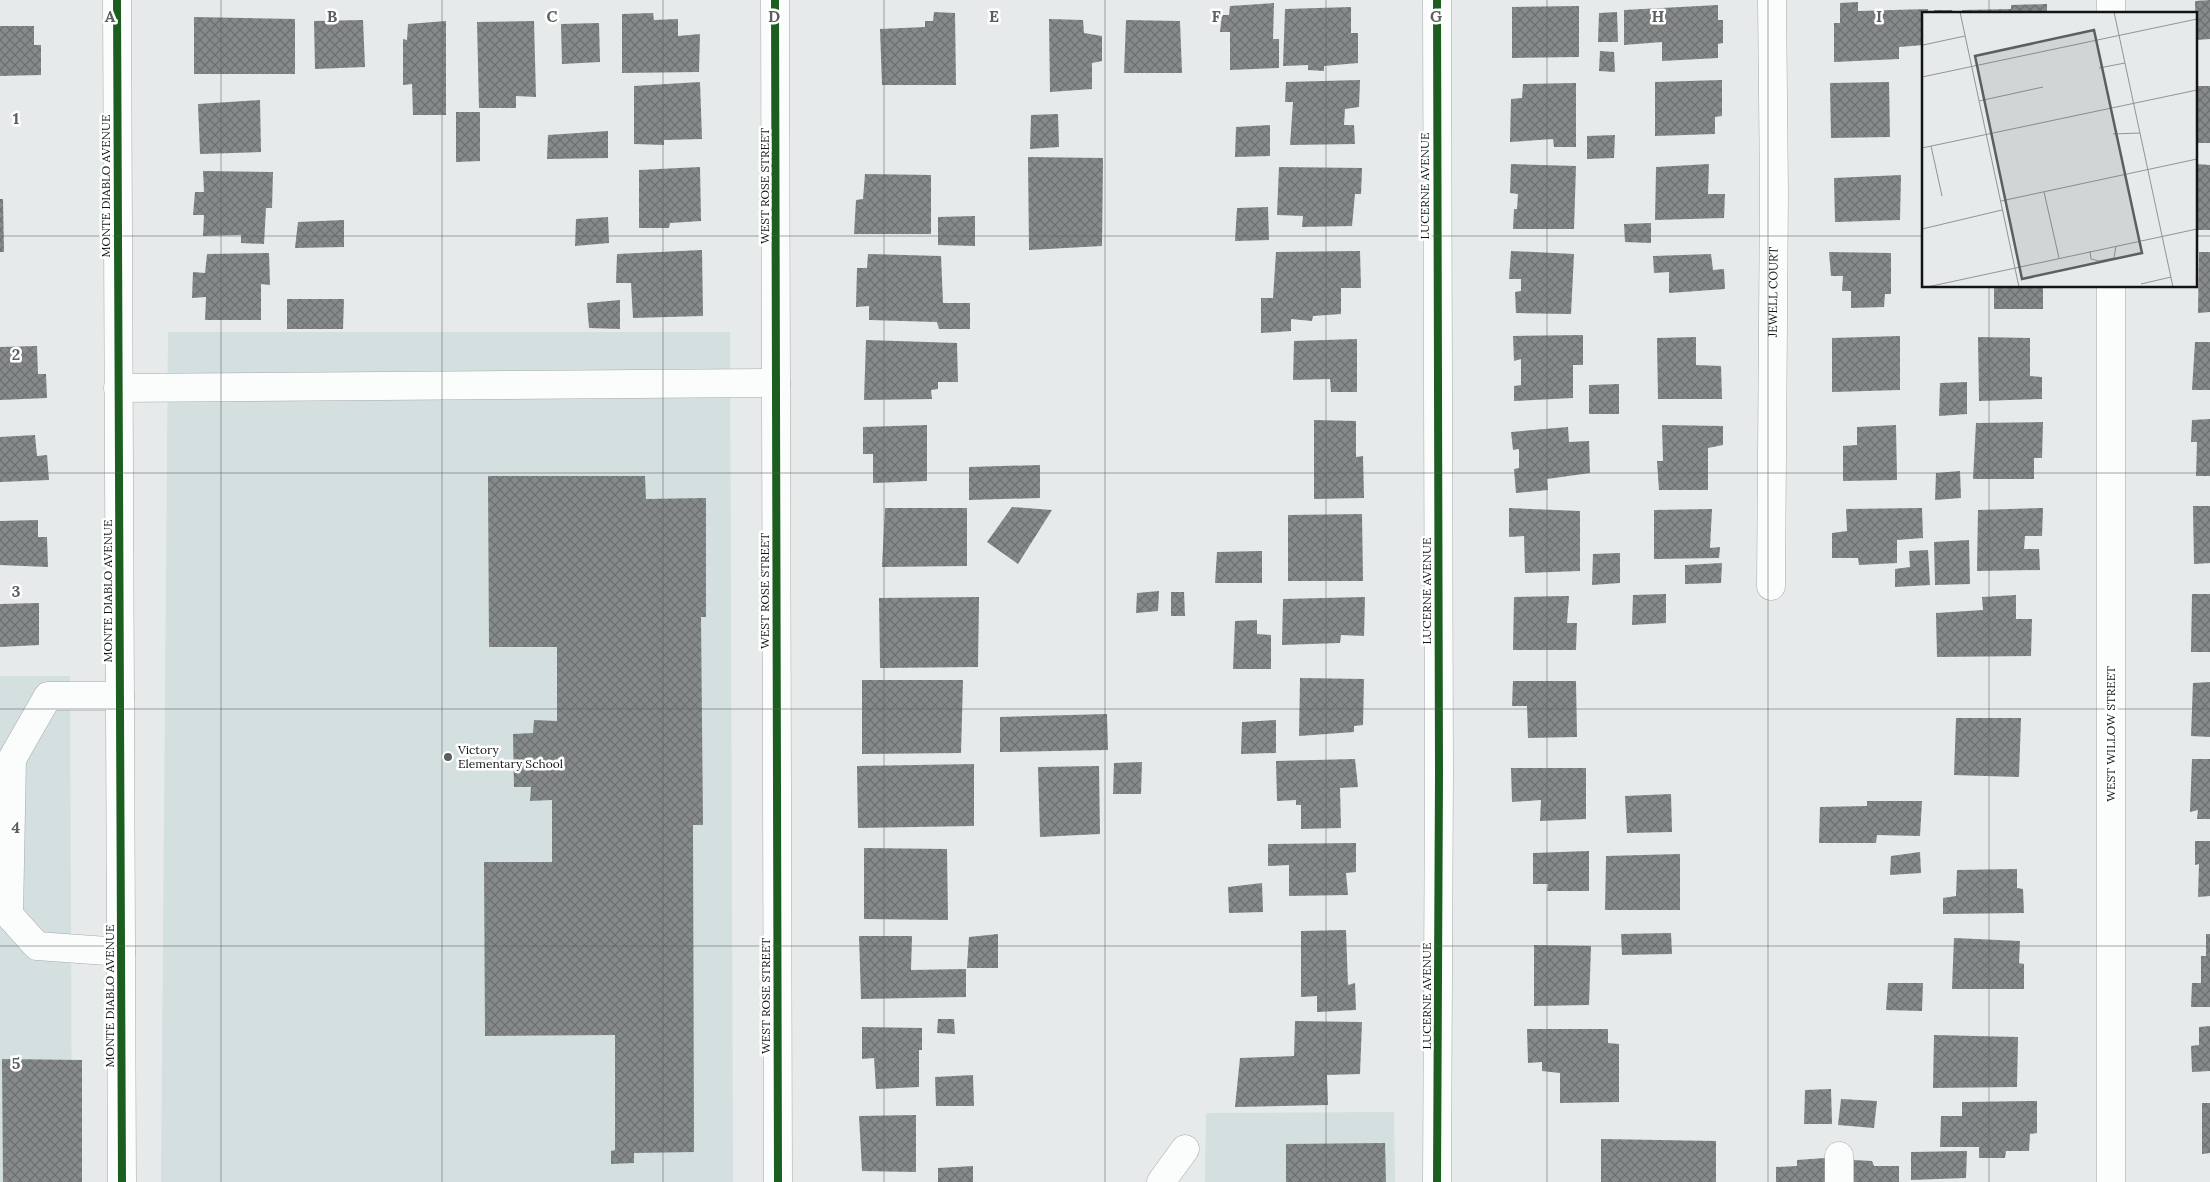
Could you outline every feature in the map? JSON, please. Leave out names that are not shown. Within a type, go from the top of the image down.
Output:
[{"type":"street","name":"MONTE DIABLO AVENUE","points":[[117,0],[122,1182]]},
{"type":"street","name":"WEST ROSE STREET","points":[[776,0],[778,1182]]},
{"type":"street","name":"LUCERNE AVENUE","points":[[1437,0],[1439,783],[1437,1182]]},
{"type":"street","name":"JEWELL COURT","points":[[1771,586],[1774,201],[1772,0]]},
{"type":"street","name":"WEST WILLOW STREET","points":[[2111,288],[2111,1182]]},
{"type":"street","points":[[118,388],[776,383]]},
{"type":"street","points":[[120,696],[48,696],[12,759],[9,915],[37,946],[122,952]]},
{"type":"street","points":[[1161,1182],[1184,1149]]},
{"type":"shaded area","name":"Victory Elementary School","points":[[168,332],[730,332],[733,1182],[161,1182]]},
{"type":"shaded area","points":[[0,676],[70,676],[72,1182],[0,1182]]},
{"type":"shaded area","points":[[1394,1112],[1395,1182],[1205,1182],[1206,1113]]},
{"type":"building","points":[[2210,0],[2210,39],[2198,40],[2198,12],[2195,12],[2195,1]]},
{"type":"building","points":[[1858,2],[1858,11],[1928,9],[1928,12],[1922,12],[1922,45],[1899,47],[1899,59],[1834,62],[1834,23],[1840,23],[1840,3]]},
{"type":"building","points":[[1274,3],[1273,39],[1279,39],[1279,68],[1230,70],[1230,32],[1220,32],[1222,15],[1229,15],[1230,6]]},
{"type":"building","points":[[2047,4],[2047,12],[1962,12],[1962,10],[2011,9],[2011,5]]},
{"type":"building","points":[[1718,5],[1718,20],[1723,20],[1723,43],[1718,44],[1718,58],[1662,61],[1662,42],[1624,45],[1624,10]]},
{"type":"building","points":[[1579,6],[1579,57],[1512,58],[1512,7]]},
{"type":"building","points":[[1351,7],[1351,33],[1358,33],[1358,63],[1324,66],[1324,71],[1308,70],[1308,65],[1283,66],[1285,9]]},
{"type":"building","points":[[1934,10],[1952,10],[1952,12],[1934,12]]},
{"type":"building","points":[[934,12],[955,13],[956,85],[882,85],[880,29],[925,27],[925,21],[933,21]]},
{"type":"building","points":[[1617,12],[1618,42],[1598,42],[1599,13]]},
{"type":"building","points":[[653,13],[654,20],[678,19],[678,36],[700,34],[699,72],[622,73],[622,14]]},
{"type":"building","points":[[194,17],[295,19],[295,74],[194,74]]},
{"type":"building","points":[[1049,19],[1083,20],[1084,33],[1102,36],[1102,61],[1092,63],[1092,89],[1050,92]]},
{"type":"building","points":[[363,20],[365,67],[315,69],[314,21]]},
{"type":"building","points":[[1126,20],[1180,21],[1182,73],[1124,73]]},
{"type":"building","points":[[446,21],[446,115],[413,115],[412,84],[403,85],[403,39],[407,40],[408,24]]},
{"type":"building","points":[[534,21],[536,97],[516,96],[516,108],[479,108],[477,22]]},
{"type":"building","points":[[599,23],[600,62],[562,64],[561,24]]},
{"type":"building","points":[[0,26],[34,26],[34,45],[41,45],[41,75],[0,76]]},
{"type":"building","points":[[1600,51],[1614,52],[1615,72],[1599,71]]},
{"type":"building","points":[[1360,80],[1359,107],[1345,109],[1344,125],[1354,125],[1355,144],[1290,145],[1293,102],[1285,102],[1286,82]]},
{"type":"building","points":[[1722,80],[1722,116],[1715,117],[1715,134],[1655,136],[1655,82]]},
{"type":"building","points":[[700,82],[702,139],[664,140],[664,145],[634,144],[634,86]]},
{"type":"building","points":[[1889,82],[1890,137],[1831,138],[1830,83]]},
{"type":"building","points":[[1576,83],[1576,147],[1554,147],[1553,139],[1510,142],[1511,99],[1522,98],[1523,84]]},
{"type":"building","points":[[2198,86],[2210,86],[2210,143],[2198,143]]},
{"type":"building","points":[[260,100],[261,152],[200,154],[198,104]]},
{"type":"building","points":[[456,112],[480,112],[480,161],[456,162]]},
{"type":"building","points":[[1058,114],[1059,147],[1030,149],[1031,115]]},
{"type":"building","points":[[1270,125],[1270,156],[1235,157],[1236,127]]},
{"type":"building","points":[[608,131],[608,158],[547,159],[548,135]]},
{"type":"building","points":[[1615,135],[1614,158],[1587,159],[1587,136]]},
{"type":"building","points":[[1028,157],[1103,158],[1102,246],[1029,250]]},
{"type":"building","points":[[1511,164],[1576,166],[1574,229],[1513,229],[1514,209],[1517,209],[1518,194],[1510,193]]},
{"type":"building","points":[[1709,164],[1708,194],[1725,194],[1724,218],[1655,220],[1656,167]]},
{"type":"building","points":[[2198,164],[2210,165],[2210,230],[2198,230]]},
{"type":"building","points":[[700,167],[701,221],[670,223],[669,228],[639,228],[639,170]]},
{"type":"building","points":[[1279,167],[1362,168],[1361,194],[1355,194],[1352,226],[1302,227],[1303,216],[1277,215]]},
{"type":"building","points":[[203,171],[273,172],[272,208],[266,208],[264,244],[241,243],[241,235],[203,236],[204,215],[193,215],[195,192],[204,192]]},
{"type":"building","points":[[865,174],[931,175],[931,234],[854,234],[856,200],[863,199]]},
{"type":"building","points":[[1901,175],[1900,220],[1835,222],[1834,178]]},
{"type":"building","points":[[0,199],[3,199],[4,252],[0,252]]},
{"type":"building","points":[[1268,207],[1269,240],[1235,241],[1237,208]]},
{"type":"building","points":[[975,216],[975,246],[938,245],[938,217]]},
{"type":"building","points":[[608,217],[609,243],[575,246],[576,219]]},
{"type":"building","points":[[344,220],[344,247],[295,248],[298,222]]},
{"type":"building","points":[[1651,223],[1651,243],[1625,242],[1624,224]]},
{"type":"building","points":[[702,250],[703,316],[633,318],[631,283],[616,283],[617,254]]},
{"type":"building","points":[[1360,251],[1361,288],[1341,288],[1341,314],[1313,316],[1312,321],[1291,319],[1291,331],[1261,333],[1261,298],[1273,298],[1276,252]]},
{"type":"building","points":[[1511,251],[1574,254],[1571,314],[1516,313],[1515,292],[1521,291],[1521,279],[1509,279]]},
{"type":"building","points":[[1829,252],[1891,253],[1891,294],[1885,294],[1884,307],[1851,308],[1851,291],[1842,291],[1843,276],[1831,276]]},
{"type":"building","points":[[2199,252],[2210,252],[2210,312],[2198,313]]},
{"type":"building","points":[[269,253],[270,285],[261,284],[261,320],[205,320],[206,297],[192,298],[193,272],[205,273],[207,254]]},
{"type":"building","points":[[868,254],[941,256],[943,303],[970,303],[970,329],[939,329],[937,322],[869,320],[869,306],[856,307],[857,268],[867,268]]},
{"type":"building","points":[[1711,254],[1713,270],[1724,269],[1725,289],[1669,293],[1669,272],[1654,273],[1653,256]]},
{"type":"building","points":[[1994,288],[2043,288],[2043,309],[1994,309]]},
{"type":"building","points":[[287,299],[344,299],[343,329],[287,329]]},
{"type":"building","points":[[620,300],[620,329],[589,328],[587,303]]},
{"type":"building","points":[[1583,335],[1583,365],[1573,365],[1573,398],[1514,401],[1514,386],[1521,385],[1521,359],[1514,361],[1513,336]]},
{"type":"building","points":[[1900,336],[1900,390],[1832,392],[1832,338]]},
{"type":"building","points":[[1696,337],[1696,365],[1721,366],[1722,399],[1658,399],[1657,338]]},
{"type":"building","points":[[1978,337],[2030,338],[2030,376],[2042,377],[2042,399],[1979,401]]},
{"type":"building","points":[[1357,339],[1357,392],[1331,392],[1330,379],[1293,380],[1294,341]]},
{"type":"building","points":[[866,340],[957,343],[958,382],[938,382],[938,389],[931,390],[932,399],[864,400]]},
{"type":"building","points":[[2195,342],[2210,342],[2210,390],[2192,390]]},
{"type":"building","points":[[37,346],[38,374],[46,374],[47,398],[0,400],[0,347]]},
{"type":"building","points":[[1967,382],[1967,414],[1939,416],[1940,383]]},
{"type":"building","points":[[1619,384],[1619,414],[1589,414],[1589,385]]},
{"type":"building","points":[[2210,419],[2210,476],[2196,476],[2197,442],[2191,442],[2192,420]]},
{"type":"building","points":[[1314,420],[1356,421],[1356,457],[1363,456],[1364,498],[1314,499]]},
{"type":"building","points":[[2043,422],[2042,458],[2034,458],[2034,479],[1973,479],[1976,423]]},
{"type":"building","points":[[927,425],[927,481],[873,483],[873,454],[863,454],[863,427]]},
{"type":"building","points":[[1662,425],[1723,426],[1723,445],[1708,448],[1708,490],[1659,490],[1657,461],[1663,461]]},
{"type":"building","points":[[1896,425],[1897,480],[1843,481],[1843,446],[1857,445],[1857,427]]},
{"type":"building","points":[[1568,427],[1569,442],[1589,441],[1590,473],[1547,479],[1548,490],[1516,493],[1514,469],[1519,468],[1519,449],[1513,450],[1511,432]]},
{"type":"building","points":[[35,435],[37,456],[47,455],[49,480],[0,482],[0,437]]},
{"type":"building","points":[[1040,465],[1040,498],[969,500],[969,467]]},
{"type":"building","points":[[1960,471],[1961,498],[1935,500],[1936,473]]},
{"type":"building","points":[[488,476],[645,476],[646,499],[706,498],[706,617],[701,617],[703,825],[693,825],[694,1152],[634,1153],[634,1163],[611,1164],[611,1151],[615,1150],[615,1035],[485,1036],[484,862],[552,862],[552,800],[530,801],[531,787],[514,787],[513,734],[533,733],[534,720],[557,721],[557,647],[489,647]]},
{"type":"building","points":[[2193,506],[2210,506],[2210,563],[2194,564]]},
{"type":"building","points":[[1012,507],[1052,510],[1018,564],[987,542]]},
{"type":"building","points":[[885,508],[967,508],[967,566],[882,567]]},
{"type":"building","points":[[1509,508],[1580,511],[1580,571],[1525,573],[1524,536],[1509,537]]},
{"type":"building","points":[[1922,508],[1923,538],[1897,540],[1897,563],[1859,565],[1858,558],[1832,558],[1832,533],[1847,531],[1846,509]]},
{"type":"building","points":[[2043,508],[2042,536],[2025,536],[2024,549],[2039,549],[2040,570],[1977,571],[1978,510]]},
{"type":"building","points":[[1712,509],[1710,548],[1720,547],[1719,558],[1654,559],[1654,510]]},
{"type":"building","points":[[1362,514],[1363,581],[1288,581],[1288,515]]},
{"type":"building","points":[[38,520],[38,537],[47,537],[48,567],[0,565],[0,521]]},
{"type":"building","points":[[1969,540],[1970,584],[1935,585],[1934,542]]},
{"type":"building","points":[[1928,550],[1930,585],[1895,587],[1895,569],[1910,567],[1909,551]]},
{"type":"building","points":[[1262,551],[1262,583],[1215,583],[1217,552]]},
{"type":"building","points":[[1620,553],[1620,583],[1592,585],[1593,554]]},
{"type":"building","points":[[1722,563],[1721,583],[1685,584],[1685,565]]},
{"type":"building","points":[[1159,591],[1158,611],[1136,613],[1137,593]]},
{"type":"building","points":[[1171,592],[1184,592],[1185,616],[1171,616]]},
{"type":"building","points":[[1666,594],[1666,623],[1632,625],[1633,595]]},
{"type":"building","points":[[2192,594],[2210,594],[2210,652],[2191,652]]},
{"type":"building","points":[[2016,595],[2016,619],[2032,619],[2031,656],[1937,657],[1936,613],[1983,610],[1982,597]]},
{"type":"building","points":[[1569,596],[1567,623],[1577,623],[1576,650],[1513,650],[1514,597]]},
{"type":"building","points":[[979,597],[978,667],[880,668],[879,598]]},
{"type":"building","points":[[1365,597],[1364,636],[1341,635],[1340,643],[1282,645],[1283,599]]},
{"type":"building","points":[[39,603],[39,645],[0,647],[0,604]]},
{"type":"building","points":[[1257,620],[1257,634],[1271,635],[1271,669],[1233,669],[1235,621]]},
{"type":"building","points":[[1300,678],[1364,679],[1363,725],[1354,726],[1354,732],[1299,736]]},
{"type":"building","points":[[862,680],[963,680],[961,753],[862,754]]},
{"type":"building","points":[[1513,681],[1576,681],[1577,737],[1528,738],[1527,706],[1512,706]]},
{"type":"building","points":[[2210,682],[2210,737],[2191,736],[2193,683]]},
{"type":"building","points":[[1107,714],[1108,750],[1000,752],[1000,717]]},
{"type":"building","points":[[1956,718],[2021,718],[2019,777],[1954,775]]},
{"type":"building","points":[[1276,720],[1276,753],[1241,754],[1242,722]]},
{"type":"building","points":[[1355,759],[1358,787],[1340,788],[1341,828],[1301,829],[1301,805],[1296,805],[1296,800],[1277,801],[1276,761]]},
{"type":"building","points":[[2192,759],[2210,759],[2210,819],[2197,819],[2198,810],[2190,812]]},
{"type":"building","points":[[1142,762],[1141,794],[1113,794],[1114,763]]},
{"type":"building","points":[[974,764],[974,826],[858,828],[857,766]]},
{"type":"building","points":[[1099,766],[1100,834],[1040,837],[1038,767]]},
{"type":"building","points":[[1511,768],[1586,768],[1586,819],[1540,821],[1541,800],[1512,802]]},
{"type":"building","points":[[1671,794],[1672,832],[1627,833],[1625,796]]},
{"type":"building","points":[[1867,801],[1922,801],[1920,836],[1877,835],[1876,843],[1819,843],[1820,807],[1867,806]]},
{"type":"building","points":[[2195,841],[2210,841],[2210,896],[2198,897],[2199,864],[2195,865]]},
{"type":"building","points":[[1356,843],[1356,872],[1346,873],[1348,895],[1289,896],[1289,865],[1268,866],[1268,844]]},
{"type":"building","points":[[864,848],[947,849],[948,920],[864,919]]},
{"type":"building","points":[[1589,851],[1589,891],[1547,891],[1548,884],[1533,884],[1533,853]]},
{"type":"building","points":[[1920,852],[1921,873],[1890,875],[1891,856]]},
{"type":"building","points":[[1680,854],[1680,910],[1605,910],[1606,856]]},
{"type":"building","points":[[2017,869],[2017,888],[2023,889],[2024,913],[1943,914],[1943,898],[1956,896],[1957,870]]},
{"type":"building","points":[[1262,883],[1263,912],[1229,913],[1228,887]]},
{"type":"building","points":[[1346,930],[1348,985],[1355,983],[1356,1010],[1317,1012],[1317,996],[1301,997],[1301,931]]},
{"type":"building","points":[[1671,933],[1672,954],[1622,955],[1621,934]]},
{"type":"building","points":[[998,934],[998,968],[967,968],[969,937]]},
{"type":"building","points":[[2206,934],[2210,934],[2210,1007],[2191,1007],[2192,983],[2201,983],[2201,956],[2206,956]]},
{"type":"building","points":[[859,936],[912,936],[911,970],[966,969],[966,997],[861,999]]},
{"type":"building","points":[[1954,938],[2020,941],[2019,963],[2024,964],[2024,989],[1952,989]]},
{"type":"building","points":[[1534,945],[1591,946],[1589,1005],[1534,1006]]},
{"type":"building","points":[[1888,983],[1923,983],[1922,1011],[1886,1010]]},
{"type":"building","points":[[938,1019],[954,1019],[955,1034],[937,1033]]},
{"type":"building","points":[[1295,1021],[1362,1022],[1360,1074],[1327,1075],[1328,1105],[1235,1107],[1240,1058],[1294,1056]]},
{"type":"building","points":[[2210,1026],[2210,1071],[2192,1072],[2191,1046],[2199,1045],[2199,1027]]},
{"type":"building","points":[[862,1027],[922,1028],[922,1050],[919,1050],[919,1087],[876,1089],[874,1058],[862,1059]]},
{"type":"building","points":[[1527,1029],[1608,1029],[1608,1043],[1619,1044],[1619,1102],[1560,1103],[1560,1073],[1542,1071],[1542,1062],[1528,1063]]},
{"type":"building","points":[[1934,1035],[2018,1037],[2017,1087],[1933,1088]]},
{"type":"building","points":[[2,1059],[82,1060],[82,1182],[3,1182]]},
{"type":"building","points":[[973,1075],[974,1106],[936,1106],[935,1077]]},
{"type":"building","points":[[1831,1089],[1832,1124],[1804,1124],[1805,1090]]},
{"type":"building","points":[[1841,1099],[1877,1101],[1874,1128],[1838,1125]]},
{"type":"building","points":[[2037,1101],[2037,1133],[2030,1134],[2029,1151],[2006,1151],[2005,1158],[1979,1158],[1979,1147],[1940,1147],[1941,1116],[1962,1116],[1962,1102]]},
{"type":"building","points":[[2202,1103],[2210,1103],[2210,1153],[2202,1154]]},
{"type":"building","points":[[916,1115],[916,1172],[862,1171],[859,1116]]},
{"type":"building","points":[[1601,1139],[1716,1141],[1716,1182],[1601,1182]]},
{"type":"building","points":[[1385,1143],[1386,1182],[1286,1182],[1286,1144]]},
{"type":"building","points":[[1967,1151],[1966,1178],[1911,1180],[1911,1152]]},
{"type":"building","points":[[1825,1158],[1825,1182],[1776,1182],[1776,1167],[1797,1166],[1797,1160]]},
{"type":"building","points":[[1854,1160],[1872,1161],[1874,1166],[1899,1166],[1899,1182],[1854,1182]]},
{"type":"building","points":[[973,1166],[973,1182],[938,1182],[938,1168]]},
{"type":"cycle path","points":[[117,0],[122,1182]]},
{"type":"cycle path","points":[[775,0],[778,1182]]},
{"type":"cycle path","points":[[1437,0],[1439,773],[1437,1182]]},
{"type":"place","name":"Victory Elementary School","points":[[448,757]]}]
